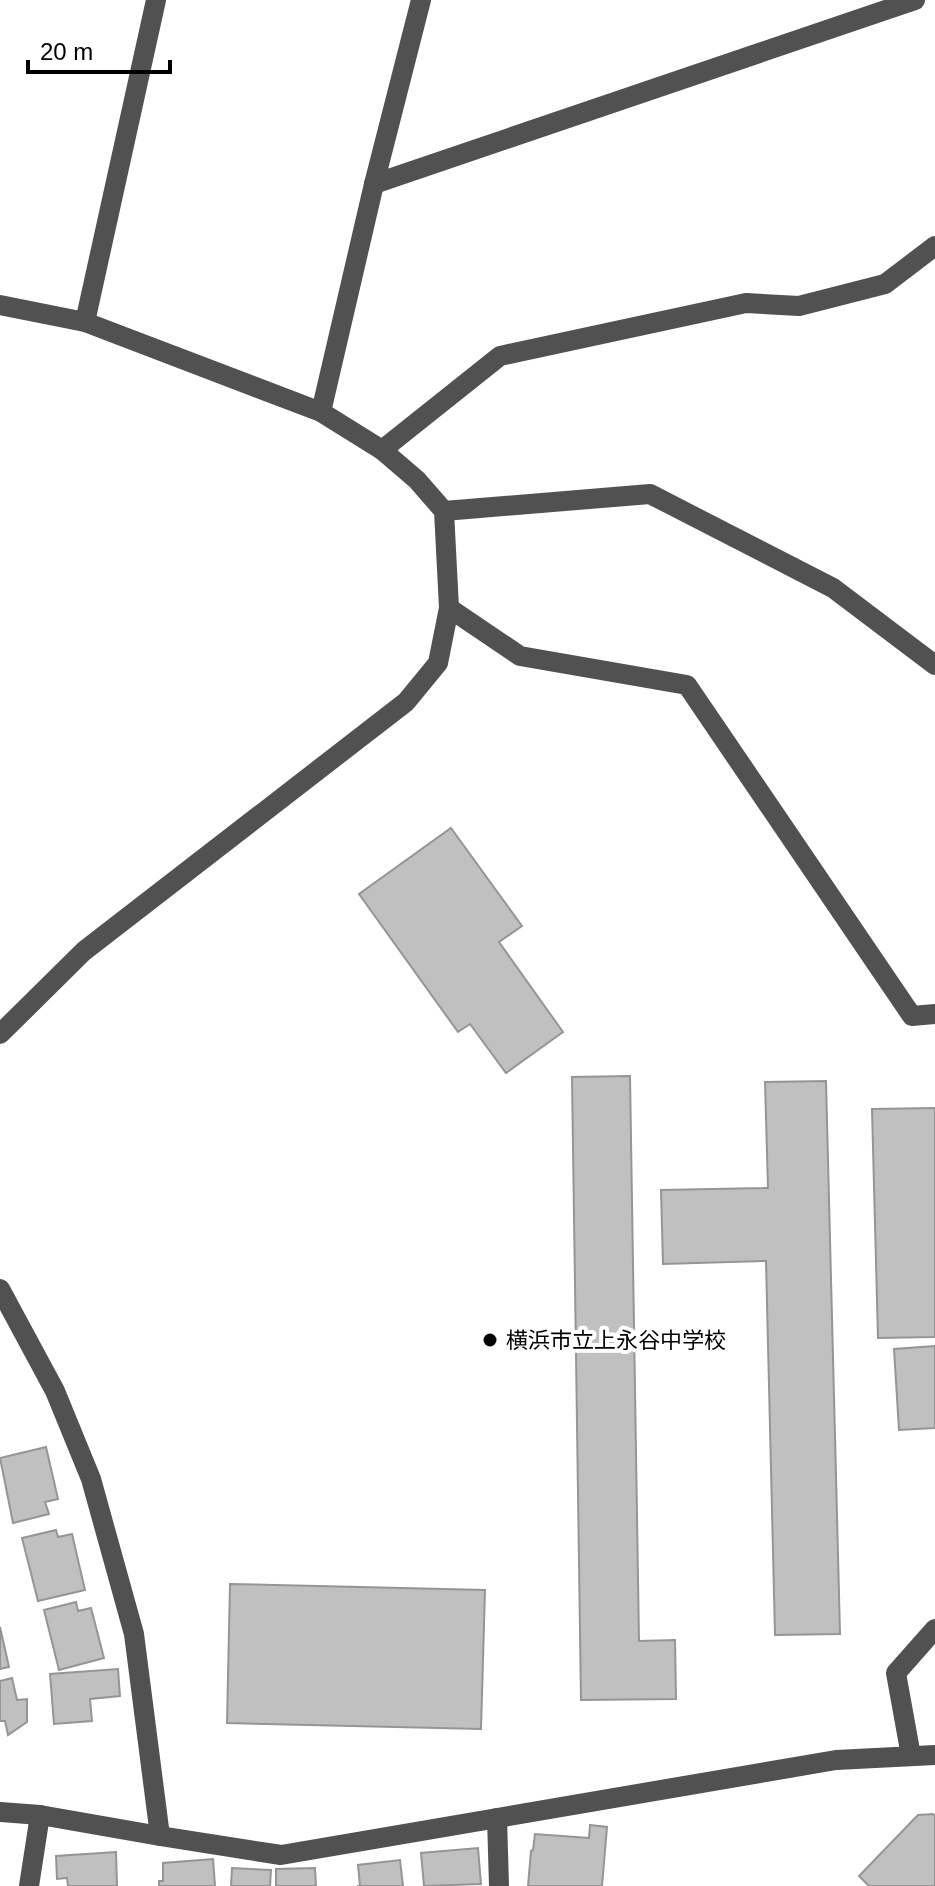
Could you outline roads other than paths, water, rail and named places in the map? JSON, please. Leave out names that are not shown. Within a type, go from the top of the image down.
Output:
[{"type":"street","points":[[85,322],[156,0]]},
{"type":"street","points":[[321,412],[421,0]]},
{"type":"street","points":[[374,184],[915,0]]},
{"type":"street","points":[[382,450],[500,356],[746,303],[799,306],[885,284],[935,246]]},
{"type":"street","points":[[0,305],[85,322],[321,412],[382,450],[417,480],[444,511],[449,608],[438,663],[406,702],[84,951],[0,1034]]},
{"type":"street","points":[[444,511],[650,494],[833,588],[935,665]]},
{"type":"street","points":[[449,608],[520,656],[687,685],[912,1016],[935,1014]]},
{"type":"street","points":[[0,1289],[55,1391],[91,1479],[134,1634],[160,1836]]},
{"type":"street","points":[[0,1324],[23,1331]]},
{"type":"street","points":[[911,1756],[896,1673],[935,1629]]},
{"type":"street","points":[[0,1812],[40,1815],[281,1855],[836,1760],[935,1755]]},
{"type":"street","points":[[29,1886],[40,1815]]},
{"type":"street","points":[[497,1818],[499,1886]]},
{"type":"place","name":"横浜市立上永谷中学校","points":[[490,1340]]}]
